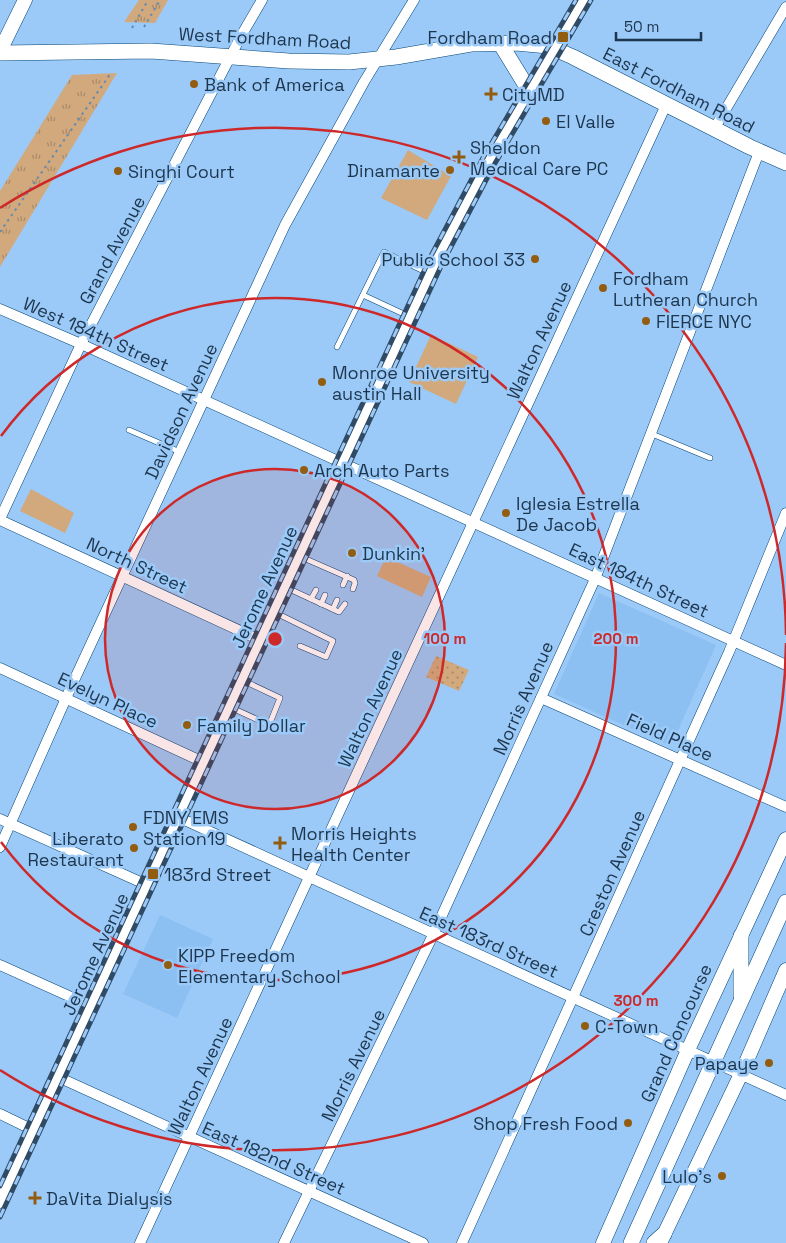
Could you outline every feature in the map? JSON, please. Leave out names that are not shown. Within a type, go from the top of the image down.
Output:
[{"type":"main road","points":[[0,52],[26,0]]},
{"type":"main road","name":"Jerome Avenue","points":[[0,1201],[430,274],[477,181],[585,0]]},
{"type":"main road","points":[[500,43],[530,92]]},
{"type":"main road","name":"West Fordham Road","points":[[0,52],[151,51],[330,62],[378,60],[458,46],[500,43],[534,44],[555,49]]},
{"type":"main road","name":"East Fordham Road","points":[[555,49],[759,152],[786,163]]},
{"type":"main road","name":"Grand Concourse","points":[[603,1243],[688,1050],[786,839]]},
{"type":"main road","points":[[631,1243],[786,902]]},
{"type":"main road","points":[[741,936],[741,1002]]},
{"type":"main road","points":[[659,1240],[740,1074],[786,970]]},
{"type":"street","name":"Grand Avenue","points":[[0,519],[81,344],[262,0]]},
{"type":"street","name":"Davidson Avenue","points":[[0,847],[66,699],[285,226],[364,82],[414,0]]},
{"type":"street","points":[[714,129],[786,8]]},
{"type":"street","name":"Walton Avenue","points":[[140,1243],[666,105]]},
{"type":"street","name":"Morris Avenue","points":[[284,1243],[433,935],[595,579],[759,152]]},
{"type":"street","name":"West 184th Street","points":[[0,309],[342,463]]},
{"type":"street","name":"East 184th Street","points":[[342,463],[786,665]]},
{"type":"street","name":"Creston Avenue","points":[[462,1243],[734,642],[786,513]]},
{"type":"street","name":"North Street","points":[[0,519],[260,640]]},
{"type":"street","name":"Evelyn Place","points":[[0,668],[204,762]]},
{"type":"street","name":"Field Place","points":[[541,698],[786,807]]},
{"type":"street","name":"East 183rd Street","points":[[178,817],[309,879],[786,1095]]},
{"type":"street","points":[[0,819],[147,885]]},
{"type":"street","points":[[0,965],[91,1006]]},
{"type":"street","name":"East 182nd Street","points":[[58,1077],[423,1243]]},
{"type":"street","points":[[0,1114],[33,1130]]},
{"type":"lane","points":[[338,347],[384,252],[430,274]]},
{"type":"lane","points":[[363,295],[410,317]]},
{"type":"lane","points":[[129,430],[180,452]]},
{"type":"lane","points":[[652,434],[710,458]]},
{"type":"lane","points":[[299,556],[354,580],[355,583],[352,589]]},
{"type":"lane","points":[[322,575],[326,568]]},
{"type":"lane","points":[[332,579],[335,571]]},
{"type":"lane","points":[[344,585],[347,576]]},
{"type":"lane","points":[[285,587],[339,612],[345,604]]},
{"type":"lane","points":[[312,599],[316,590]]},
{"type":"lane","points":[[321,604],[325,595]]},
{"type":"lane","points":[[333,609],[337,600]]},
{"type":"lane","points":[[273,612],[333,641],[326,657],[300,646]]},
{"type":"lane","points":[[229,706],[265,724],[270,723],[280,698],[242,680]]},
{"type":"path","points":[[132,28],[148,0]]},
{"type":"path","points":[[144,26],[160,0]]},
{"type":"path","points":[[0,232],[111,73]]},
{"type":"shaded area","points":[[599,593],[716,645],[671,746],[554,694]]},
{"type":"shaded area","name":"KIPP Freedom Elementary School","points":[[160,915],[213,939],[177,1018],[123,994]]},
{"type":"green space","points":[[139,0],[168,0],[155,23],[124,22]]},
{"type":"green space","points":[[117,73],[0,267],[0,191],[72,75]]},
{"type":"green space","points":[[408,150],[451,176],[427,220],[381,198]]},
{"type":"green space","points":[[431,335],[478,357],[456,404],[409,382]]},
{"type":"green space","points":[[31,489],[74,513],[65,533],[20,511]]},
{"type":"green space","points":[[386,557],[431,577],[422,597],[377,576]]},
{"type":"green space","points":[[436,656],[469,670],[459,691],[426,677]]},
{"type":"railway","points":[[0,1186],[431,256],[483,158],[576,0]]},
{"type":"railway","points":[[0,1217],[443,262],[494,165],[591,0]]},
{"type":"place","name":"Fordham Road","points":[[563,37]]},
{"type":"place","name":"Bank of America","points":[[194,84]]},
{"type":"place","name":"CityMD","points":[[491,94]]},
{"type":"place","name":"El Valle","points":[[546,121]]},
{"type":"place","name":"Sheldon Medical Care PC","points":[[459,157]]},
{"type":"place","name":"Dinamante","points":[[450,170]]},
{"type":"place","name":"Singhi Court","points":[[118,171]]},
{"type":"place","name":"Public School 33","points":[[535,259]]},
{"type":"place","name":"Fordham Lutheran Church","points":[[603,288]]},
{"type":"place","name":"FIERCE NYC","points":[[646,321]]},
{"type":"place","name":"Monroe University austin Hall","points":[[322,382]]},
{"type":"place","name":"Arch Auto Parts","points":[[304,470]]},
{"type":"place","name":"Iglesia Estrella De Jacob","points":[[506,513]]},
{"type":"place","name":"Dunkin'","points":[[352,553]]},
{"type":"place","name":"Family Dollar","points":[[187,725]]},
{"type":"place","name":"FDNY EMS Station19","points":[[133,827]]},
{"type":"place","name":"Morris Heights Health Center","points":[[280,843]]},
{"type":"place","name":"Liberato Restaurant","points":[[134,848]]},
{"type":"place","name":"183rd Street","points":[[153,874]]},
{"type":"place","name":"KIPP Freedom Elementary School","points":[[168,965]]},
{"type":"place","name":"C-Town","points":[[585,1026]]},
{"type":"place","name":"Papaye","points":[[769,1063]]},
{"type":"place","name":"Shop Fresh Food","points":[[628,1123]]},
{"type":"place","name":"Lulo’s","points":[[722,1176]]},
{"type":"place","name":"DaVita Dialysis","points":[[35,1198]]}]
